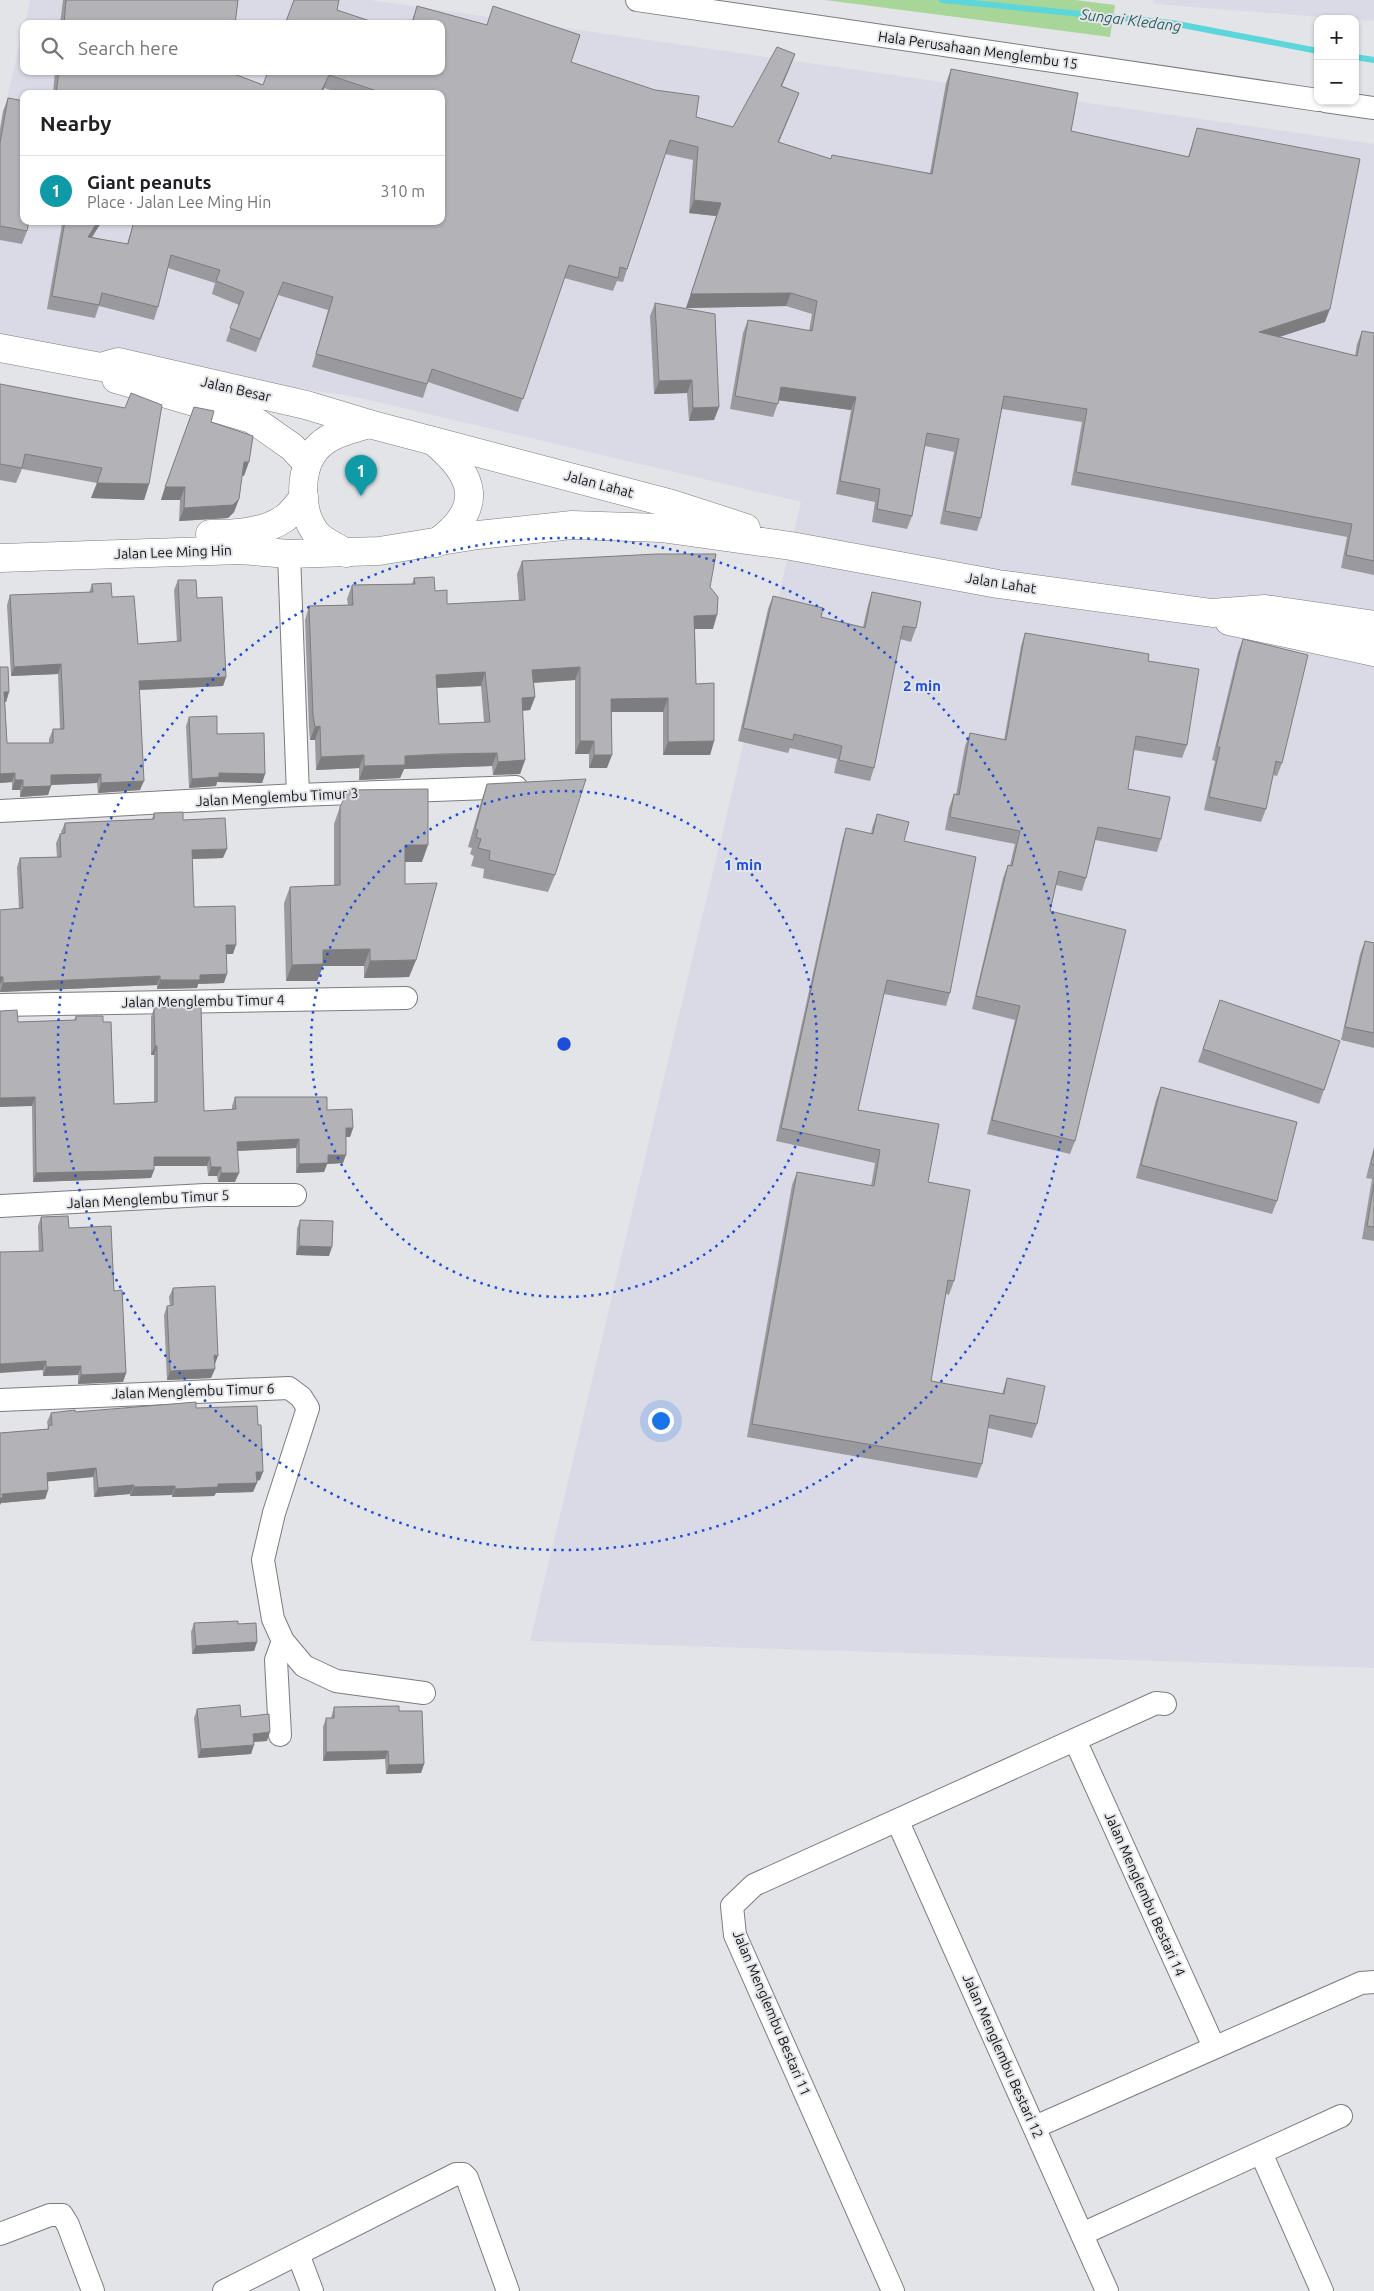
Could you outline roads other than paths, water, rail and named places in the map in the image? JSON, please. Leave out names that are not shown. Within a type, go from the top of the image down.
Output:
[{"type":"main road","name":"Jalan Besar","points":[[0,348],[101,367],[117,379],[252,419],[292,447],[307,463]]},
{"type":"main road","name":"Jalan Besar","points":[[101,367],[118,362],[306,405],[369,424]]},
{"type":"main road","points":[[369,424],[432,440],[453,457],[466,478],[469,498],[465,512],[454,530],[436,543],[379,551],[346,553],[318,535],[306,517],[304,497],[307,463],[320,445],[341,433],[369,424]]},
{"type":"main road","name":"Jalan Lahat","points":[[432,440],[672,504],[755,530],[791,546]]},
{"type":"main road","name":"Jalan Lee Ming Hin","points":[[0,541],[233,534],[264,528],[286,518],[304,497]]},
{"type":"main road","name":"Jalan Lahat","points":[[436,543],[572,525],[661,528],[791,546],[998,584],[1212,613],[1265,610],[1374,625]]},
{"type":"main road","name":"Jalan Lee Ming Hin","points":[[0,558],[240,550],[289,554],[346,553]]},
{"type":"main road","name":"Jalan Lahat","points":[[1212,613],[1233,622],[1374,652]]},
{"type":"street","name":"Hala Perusahaan Menglembu 15","points":[[637,0],[1314,99]]},
{"type":"street","points":[[1353,105],[1374,108]]},
{"type":"street","points":[[289,554],[298,795]]},
{"type":"street","name":"Jalan Menglembu Timur 3","points":[[0,811],[298,795],[537,786]]},
{"type":"street","name":"Jalan Menglembu Timur 4","points":[[0,1005],[406,998]]},
{"type":"street","name":"Jalan Menglembu Timur 5","points":[[0,1206],[205,1195],[295,1194]]},
{"type":"street","name":"Jalan Menglembu Timur 6","points":[[0,1400],[276,1387],[289,1388],[301,1397],[308,1408],[274,1513],[263,1560],[273,1618],[283,1641],[304,1666],[336,1681],[424,1693]]},
{"type":"street","points":[[280,1734],[276,1660],[283,1641]]},
{"type":"street","points":[[898,1822],[1156,1702],[1165,1704]]},
{"type":"street","name":"Jalan Menglembu Bestari 14","points":[[1074,1740],[1214,2047]]},
{"type":"street","name":"Jalan Menglembu Bestari 12","points":[[898,1822],[1107,2291]]},
{"type":"street","name":"Jalan Menglembu Bestari 11","points":[[893,2291],[736,1935],[732,1906],[754,1885],[898,1822]]},
{"type":"street","points":[[1035,2127],[1361,1983],[1374,1982]]},
{"type":"street","points":[[1082,2234],[1341,2116]]},
{"type":"street","points":[[1262,2153],[1322,2291]]},
{"type":"street","points":[[224,2291],[456,2174],[463,2174],[467,2178],[508,2291]]},
{"type":"street","points":[[0,2234],[50,2214],[62,2215],[68,2224],[93,2291]]},
{"type":"street","points":[[298,2254],[312,2291]]},
{"type":"waterway","name":"Sungai Kledang","points":[[942,0],[1172,23],[1314,50]]},
{"type":"waterway","name":"Sungai Kledang","points":[[1359,58],[1374,60]]},
{"type":"place","name":"Giant peanuts","points":[[361,496]]}]
